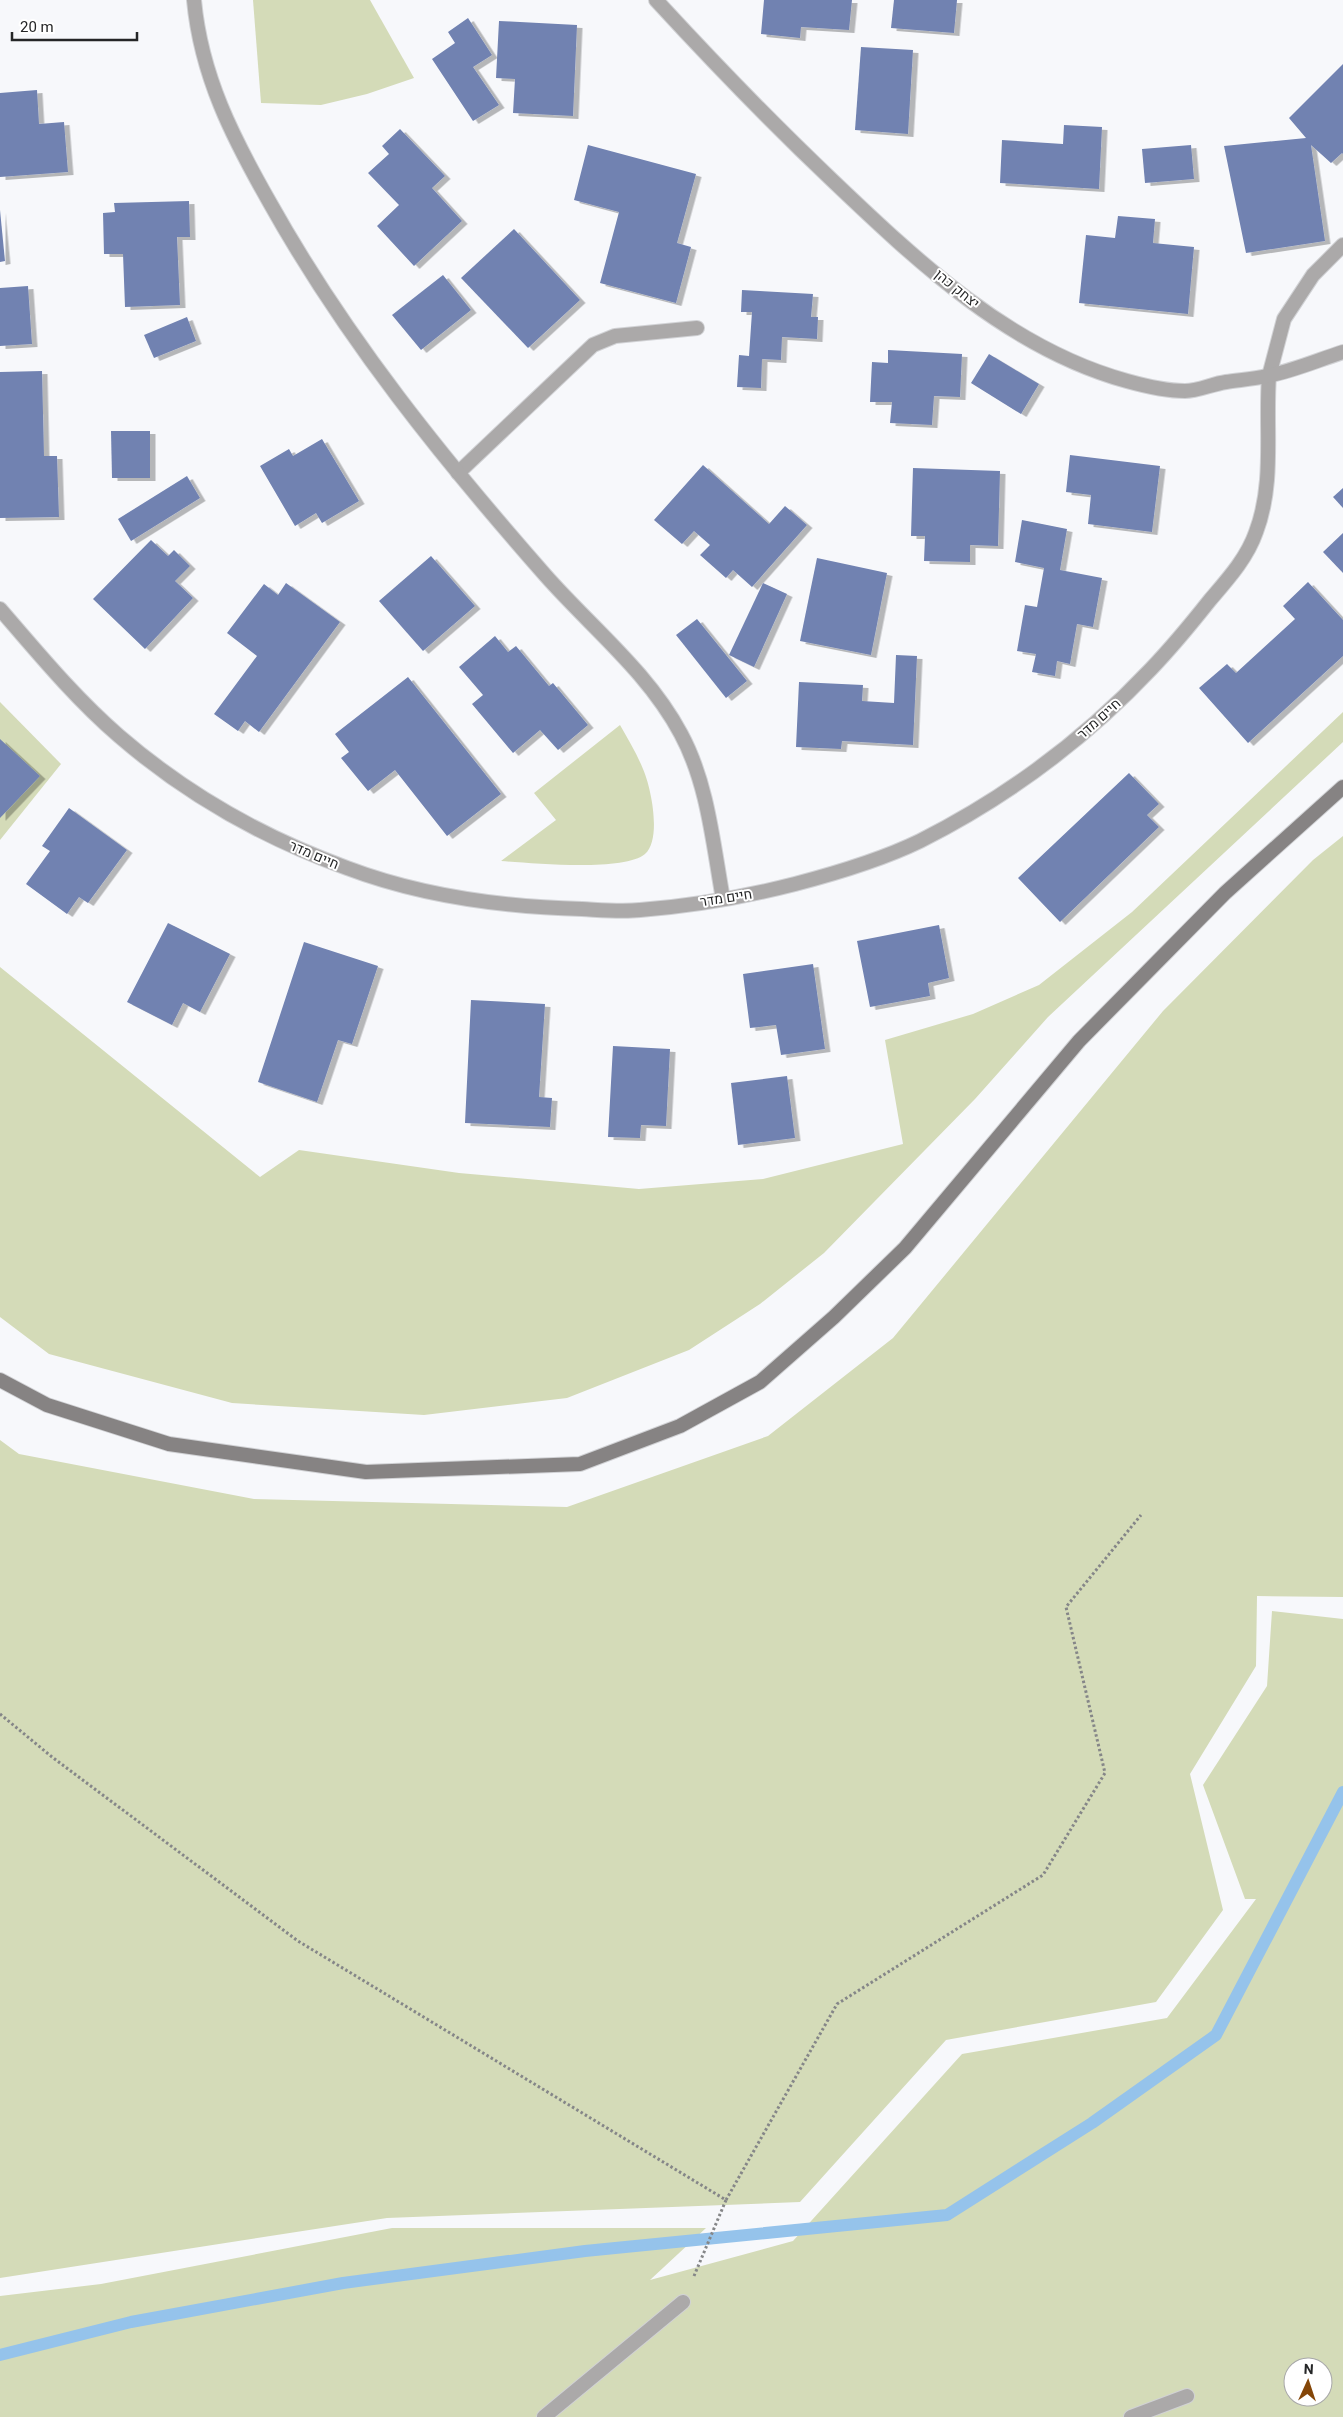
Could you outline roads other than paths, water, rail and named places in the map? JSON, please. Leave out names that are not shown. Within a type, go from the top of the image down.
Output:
[{"type":"main road","points":[[0,1380],[47,1405],[169,1444],[366,1472],[580,1464],[680,1426],[760,1382],[841,1310],[905,1248],[1079,1041],[1225,893],[1343,787]]},
{"type":"street","points":[[194,0],[201,50],[216,98],[249,166],[287,235],[330,303],[378,372],[458,473],[551,581],[633,666],[668,711],[683,737],[700,781],[723,899]]},
{"type":"street","name":"יצחק כהן","points":[[656,0],[750,101],[857,204],[969,301],[1018,333],[1062,358],[1104,375],[1145,386],[1185,391],[1225,382],[1269,376],[1343,352]]},
{"type":"street","name":"חיים מדר","points":[[0,609],[56,675],[120,736],[190,790],[267,835],[349,869],[438,894],[534,908],[636,911],[743,897],[835,873],[916,843],[985,806],[1044,765],[1096,723],[1177,641],[1238,567],[1248,551],[1262,513],[1266,492],[1268,451],[1266,415],[1269,376],[1284,319],[1313,275],[1343,246]]},
{"type":"street","points":[[458,473],[593,345],[615,336],[697,328]]},
{"type":"street","points":[[544,2417],[683,2302]]},
{"type":"street","points":[[1131,2417],[1188,2396]]},
{"type":"waterway","points":[[0,2355],[131,2322],[343,2283],[585,2251],[947,2215],[1092,2123],[1216,2035],[1343,1792]]}]
